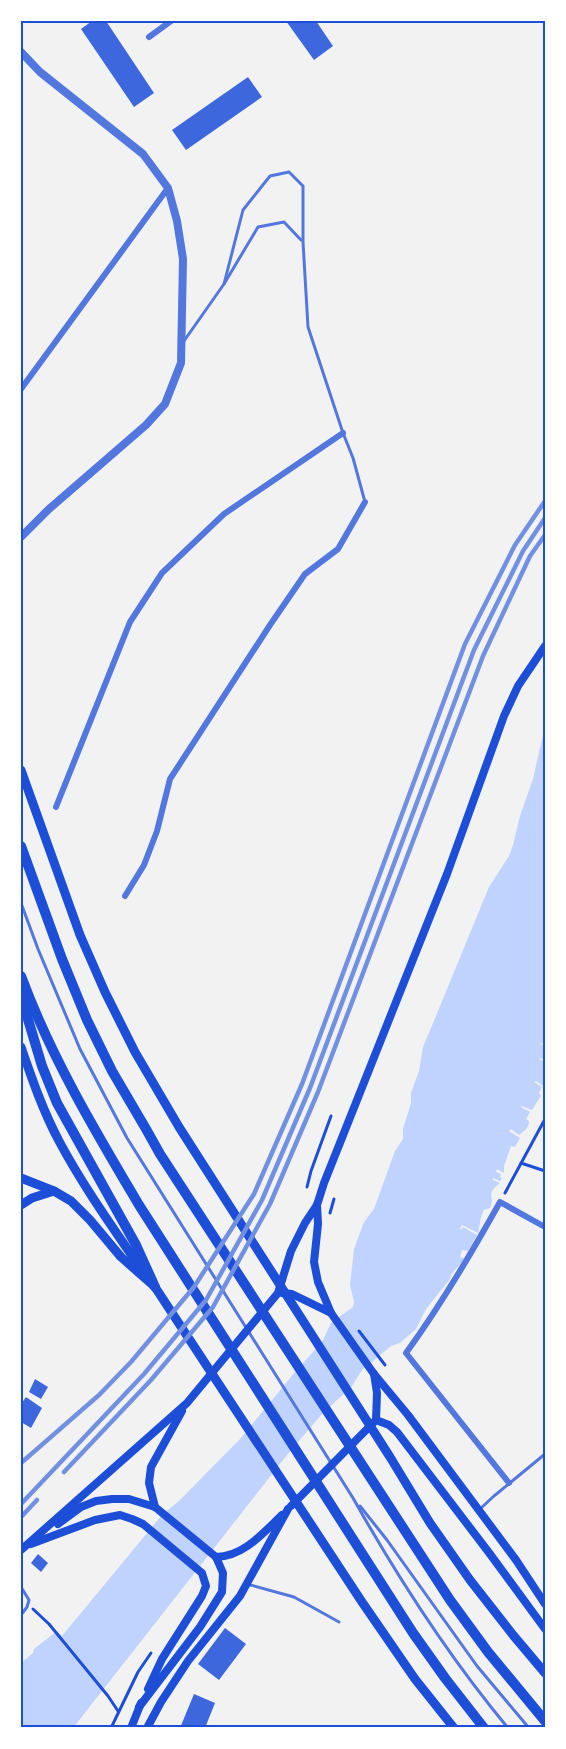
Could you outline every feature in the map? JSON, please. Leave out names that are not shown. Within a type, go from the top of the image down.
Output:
[{"type":"highway","points":[[21,846],[62,959],[92,1030],[112,1071],[160,1154],[450,1600],[545,1721]]},
{"type":"highway","points":[[21,976],[45,1035],[102,1142],[139,1205],[413,1633],[484,1728]]},
{"type":"highway","points":[[21,996],[42,1066],[57,1103],[136,1245],[155,1287]]},
{"type":"main road","points":[[23,1548],[187,1403],[278,1293],[291,1251],[317,1205],[332,1161],[447,874],[504,716],[519,686],[545,646]]},
{"type":"main road","points":[[21,770],[80,935],[135,1053],[430,1523],[470,1580],[545,1672]]},
{"type":"main road","points":[[21,1047],[37,1093],[59,1140],[94,1198],[362,1602],[415,1679],[454,1728]]},
{"type":"main road","points":[[21,1178],[54,1191],[71,1201],[121,1257],[155,1287]]},
{"type":"main road","points":[[21,1205],[32,1198],[54,1191]]},
{"type":"main road","points":[[317,1205],[318,1224],[314,1262],[318,1282],[331,1313],[374,1374],[408,1415],[516,1560],[545,1604]]},
{"type":"main road","points":[[278,1293],[292,1294],[331,1313]]},
{"type":"main road","points":[[216,1557],[236,1554],[264,1532],[376,1420],[377,1394],[374,1374]]},
{"type":"main road","points":[[155,1507],[149,1483],[151,1467],[187,1403]]},
{"type":"main road","points":[[376,1420],[389,1425],[397,1432],[545,1629]]},
{"type":"main road","points":[[23,1548],[81,1508],[96,1501],[129,1499],[155,1507],[216,1557],[221,1564],[223,1574],[222,1592],[200,1627],[140,1707]]},
{"type":"main road","points":[[147,1728],[188,1661],[240,1596],[288,1509]]},
{"type":"main road","points":[[23,1548],[95,1520],[125,1516],[143,1524],[202,1574],[206,1586],[202,1596],[162,1659],[131,1728]]},
{"type":"street","points":[[149,37],[171,21]]},
{"type":"street","points":[[21,52],[40,72],[143,154],[168,188],[177,221],[183,259],[180,363],[165,404],[146,425],[49,508],[21,537]]},
{"type":"street","points":[[21,389],[168,188]]},
{"type":"street","points":[[56,807],[130,622],[162,573],[224,514],[343,433]]},
{"type":"street","points":[[125,896],[144,865],[157,831],[170,779],[305,574],[338,549],[365,502]]},
{"type":"street","points":[[509,1483],[406,1353],[426,1326],[471,1254],[500,1202],[545,1227]]},
{"type":"lane","points":[[224,284],[243,210],[270,176],[289,172],[303,186],[303,242],[308,327],[353,458],[365,502]]},
{"type":"lane","points":[[182,345],[224,284],[258,227],[284,222],[303,242]]},
{"type":"lane","points":[[21,903],[80,1049],[128,1138],[353,1498],[383,1550],[447,1649],[508,1728]]},
{"type":"lane","points":[[479,1510],[545,1454]]},
{"type":"lane","points":[[353,1498],[387,1540],[477,1666],[530,1728]]},
{"type":"lane","points":[[247,1584],[294,1598],[339,1622]]},
{"type":"lane","points":[[21,1587],[29,1600],[21,1615]]},
{"type":"path","points":[[308,1187],[311,1171],[331,1116]]},
{"type":"path","points":[[500,1202],[545,1119]]},
{"type":"path","points":[[521,1163],[545,1171]]},
{"type":"path","points":[[359,1330],[385,1365]]},
{"type":"path","points":[[49,1624],[118,1711]]},
{"type":"path","points":[[111,1728],[138,1672],[151,1652]]},
{"type":"water","points":[[545,726],[545,1044],[539,1043],[545,1046],[545,1060],[539,1059],[545,1062],[545,1079],[543,1086],[534,1082],[542,1087],[539,1093],[541,1096],[532,1110],[521,1107],[530,1112],[526,1119],[529,1121],[527,1127],[519,1135],[511,1129],[509,1131],[520,1138],[515,1147],[511,1146],[504,1173],[497,1169],[496,1172],[501,1174],[502,1178],[500,1181],[493,1178],[500,1183],[491,1193],[490,1208],[484,1210],[478,1233],[462,1225],[460,1229],[463,1227],[477,1235],[468,1251],[462,1250],[460,1257],[464,1258],[463,1261],[426,1309],[416,1329],[362,1370],[352,1386],[321,1415],[287,1455],[73,1728],[21,1728],[21,1663],[33,1653],[34,1649],[57,1631],[62,1636],[162,1515],[180,1500],[240,1439],[322,1342],[331,1323],[353,1307],[350,1285],[354,1249],[364,1222],[374,1209],[395,1151],[403,1139],[403,1129],[411,1103],[411,1093],[419,1071],[423,1047],[489,887],[509,856],[533,779]]},
{"type":"building","points":[[92,21],[106,21],[154,93],[134,107],[81,29]]},
{"type":"building","points":[[286,21],[316,21],[333,46],[314,60]]},
{"type":"building","points":[[248,77],[262,97],[186,150],[172,130]]},
{"type":"building","points":[[35,1379],[48,1387],[41,1399],[29,1392]]},
{"type":"building","points":[[26,1397],[42,1408],[31,1428],[21,1422],[21,1404]]},
{"type":"building","points":[[38,1554],[48,1563],[41,1572],[31,1563]]},
{"type":"building","points":[[225,1628],[246,1644],[219,1680],[198,1664]]},
{"type":"building","points":[[194,1694],[215,1703],[205,1728],[180,1728]]},
{"type":"railway","points":[[21,1463],[99,1395],[131,1362],[194,1287],[254,1194],[302,1084],[465,644],[515,545],[545,501]]},
{"type":"railway","points":[[21,1504],[144,1374],[206,1300],[262,1200],[310,1088],[474,650],[523,551],[545,518]]},
{"type":"railway","points":[[64,1472],[151,1380],[213,1307],[270,1204],[318,1092],[483,656],[530,556],[545,535]]},
{"type":"railway","points":[[21,1517],[37,1500]]}]
